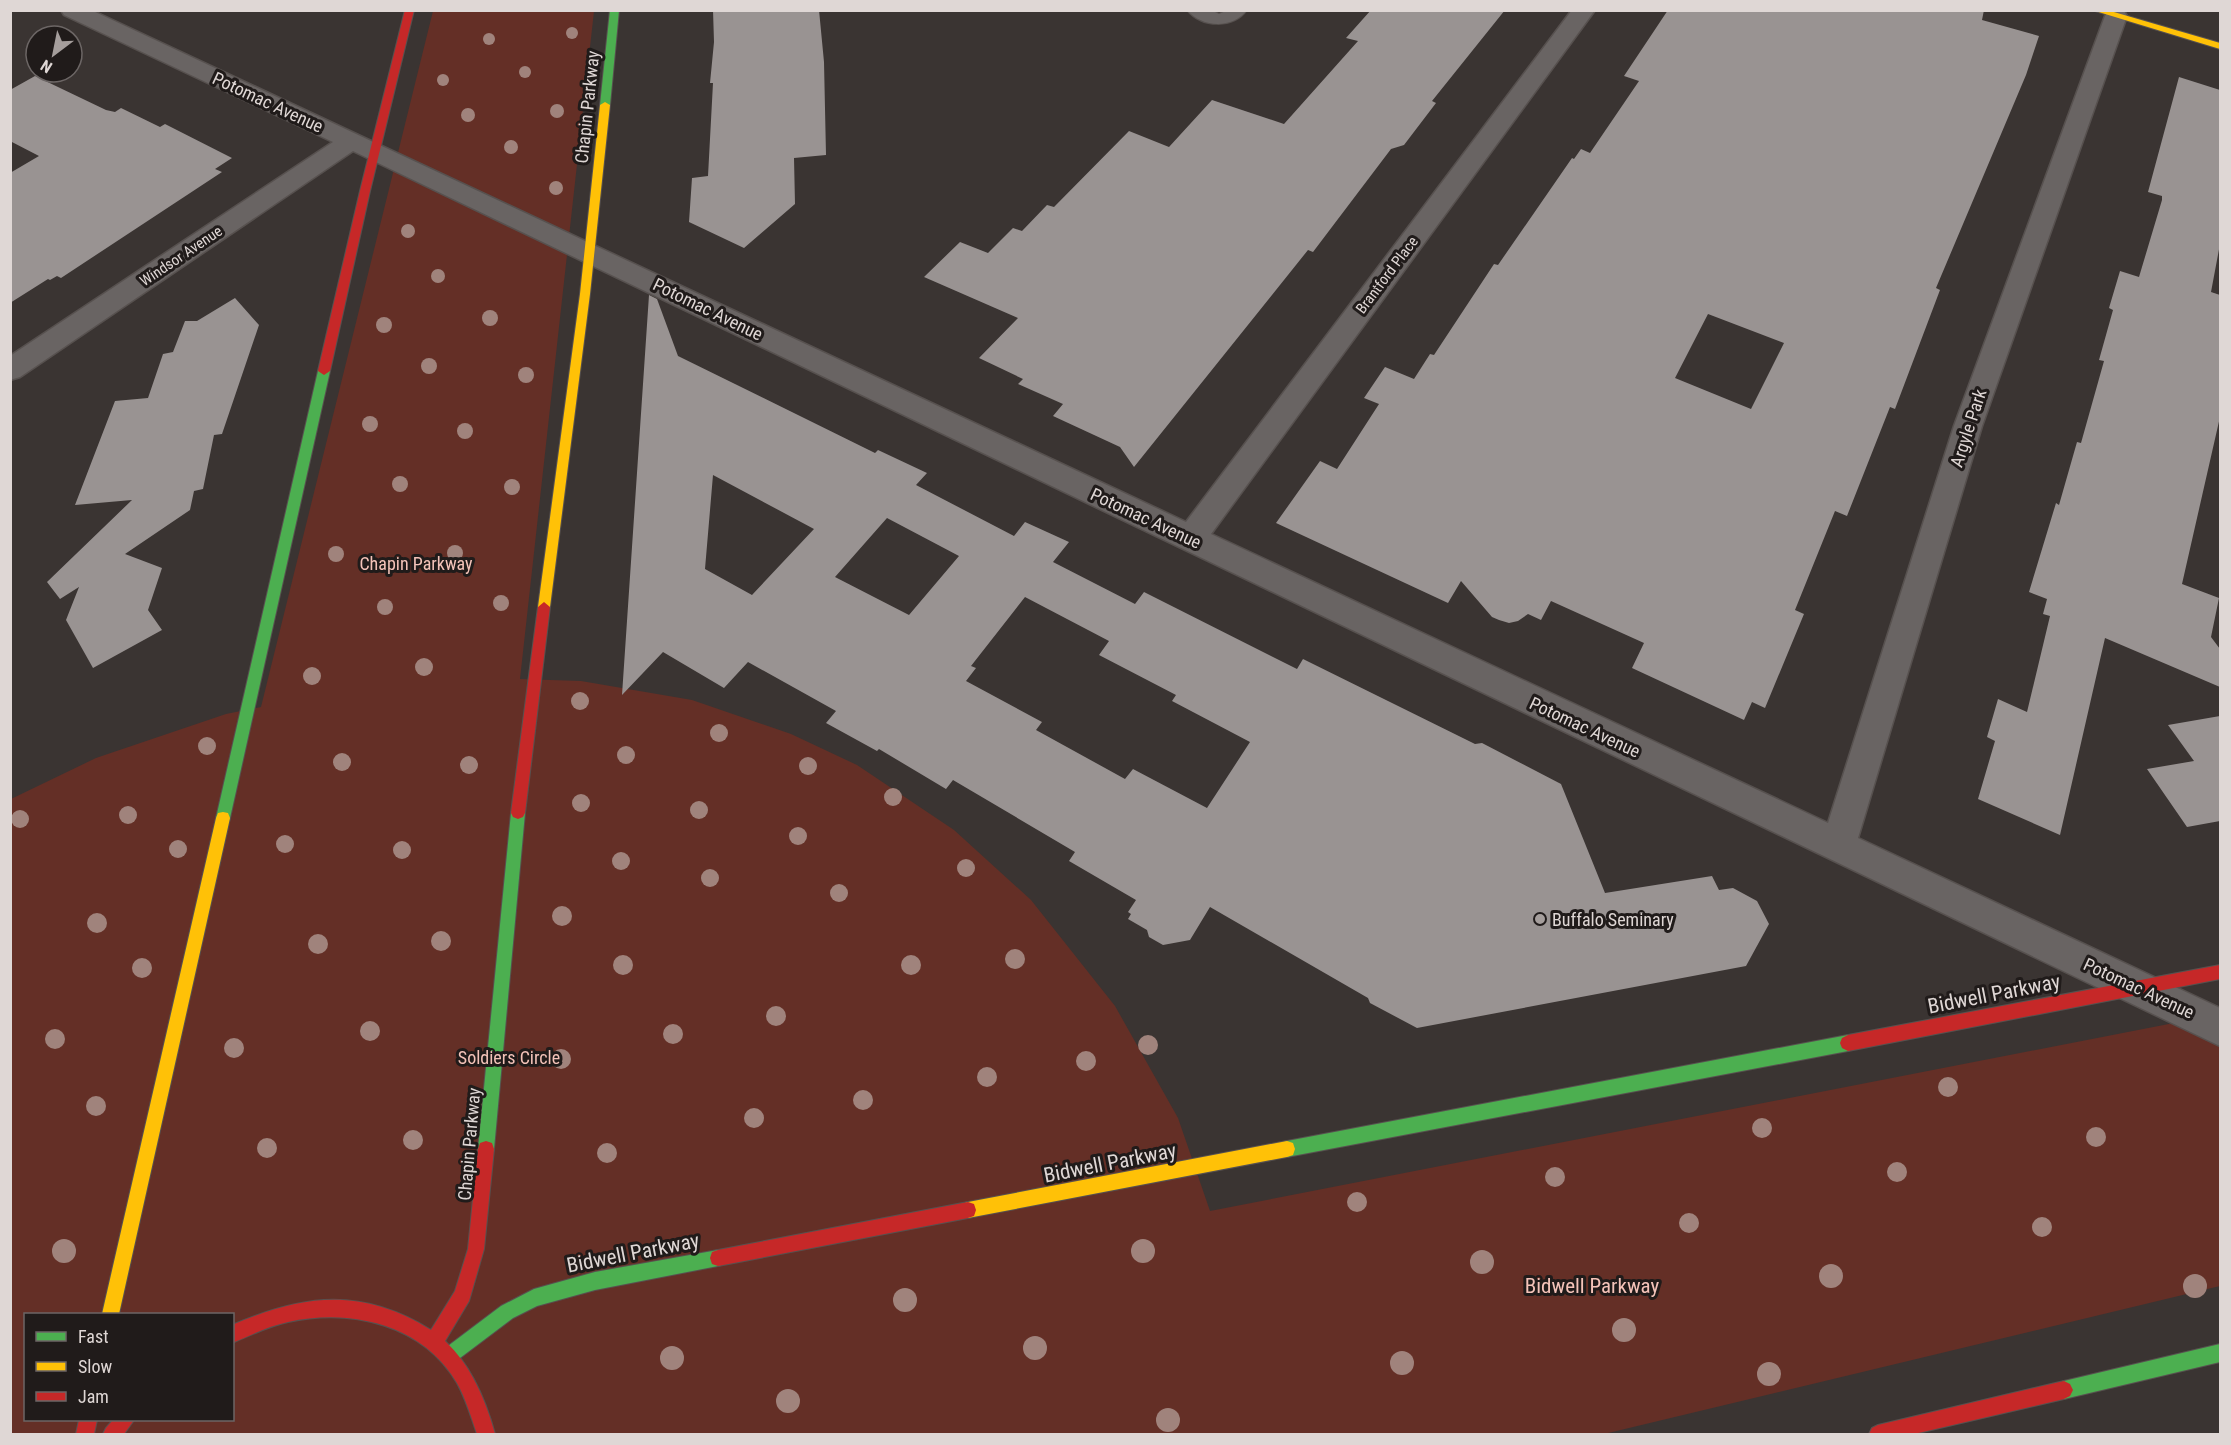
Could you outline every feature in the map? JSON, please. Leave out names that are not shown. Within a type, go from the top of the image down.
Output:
[{"type":"street","name":"Potomac Avenue","points":[[72,10],[589,252],[2220,1027]]},
{"type":"street","points":[[110,1313],[363,146],[411,10]]},
{"type":"street","name":"Chapin Parkway","points":[[434,1342],[463,1295],[477,1239],[520,789],[589,252],[615,10]]},
{"type":"street","name":"Brantford Place","points":[[1190,539],[1584,10]]},
{"type":"street","points":[[2106,13],[2220,46]]},
{"type":"street","name":"Argyle Park","points":[[1838,846],[1968,426],[2106,13]]},
{"type":"street","name":"Windsor Avenue","points":[[10,370],[363,146]]},
{"type":"street","name":"Bidwell Parkway","points":[[450,1355],[507,1312],[534,1298],[595,1281],[2220,972]]},
{"type":"street","points":[[234,1333],[263,1320],[296,1312],[328,1308],[348,1308],[385,1315],[411,1326],[450,1355],[470,1386],[482,1415],[486,1434]]},
{"type":"street","points":[[1878,1434],[2220,1353]]},
{"type":"street","points":[[112,1434],[123,1421]]},
{"type":"lane","points":[[1195,10],[1217,19],[1227,20],[1239,10]]},
{"type":"green space","name":"Soldiers Circle","points":[[433,11],[594,11],[520,679],[581,681],[692,700],[791,734],[857,765],[954,830],[1031,900],[1115,1006],[1178,1118],[1210,1211],[2220,1014],[2220,1286],[1604,1434],[11,1434],[11,799],[96,758],[226,714],[261,707]]},
{"type":"building","points":[[713,10],[819,10],[824,62],[826,155],[794,158],[795,204],[744,248],[689,222],[692,178],[708,176],[713,83],[710,83],[714,42]]},
{"type":"building","points":[[1371,10],[1505,10],[1432,101],[1436,103],[1404,145],[1391,149],[1313,252],[1308,250],[1134,467],[1120,447],[1053,416],[1063,404],[1018,384],[1023,379],[979,358],[1018,318],[924,277],[960,242],[988,253],[1013,228],[1022,231],[1047,205],[1054,207],[1129,131],[1169,147],[1212,100],[1284,124],[1358,41],[1346,38]]},
{"type":"building","points":[[1668,10],[1984,10],[1982,20],[2039,36],[2026,75],[1936,288],[1940,290],[1895,409],[1890,407],[1847,516],[1835,511],[1795,610],[1804,614],[1765,708],[1752,702],[1744,720],[1632,668],[1644,643],[1551,601],[1541,620],[1528,614],[1518,621],[1509,623],[1492,617],[1461,581],[1448,603],[1276,523],[1320,461],[1337,469],[1379,404],[1364,398],[1385,367],[1414,379],[1430,354],[1434,355],[1494,264],[1498,265],[1572,158],[1574,159],[1581,149],[1590,153],[1639,81],[1624,76]],"holes":[[[1708,314],[1784,343],[1751,409],[1675,378]]]},
{"type":"building","points":[[2179,77],[2220,90],[2220,244],[2211,292],[2220,295],[2220,417],[2182,584],[2219,598],[2211,637],[2220,649],[2220,687],[2105,638],[2060,835],[1978,799],[1995,741],[1987,737],[1998,699],[2027,712],[2050,616],[2043,614],[2047,599],[2029,592],[2056,503],[2059,505],[2077,442],[2081,443],[2104,361],[2099,360],[2113,310],[2109,308],[2120,271],[2139,277],[2162,200],[2162,196],[2148,192]]},
{"type":"building","points":[[24,82],[24,84],[52,84],[106,110],[115,112],[121,108],[160,127],[165,124],[232,158],[215,169],[222,172],[61,278],[57,276],[48,279],[10,303],[10,173],[39,156],[10,141],[10,90]]},
{"type":"building","points":[[649,295],[657,299],[678,356],[875,453],[878,450],[927,473],[916,485],[1014,536],[1025,522],[1069,542],[1053,562],[1135,604],[1144,592],[1297,669],[1303,659],[1475,744],[1482,743],[1561,784],[1605,893],[1712,876],[1719,890],[1733,888],[1757,901],[1769,924],[1746,966],[1417,1028],[1370,1003],[1368,998],[1210,907],[1190,940],[1163,945],[1149,937],[1147,930],[1128,919],[1131,914],[1128,912],[1136,900],[1069,861],[1075,852],[953,780],[946,789],[879,749],[877,751],[826,723],[836,711],[748,662],[724,688],[663,652],[622,695]],"holes":[[[713,475],[814,529],[752,595],[705,569]],[[887,518],[959,556],[909,615],[835,577]],[[1025,597],[1109,641],[1099,655],[1176,695],[1172,701],[1250,742],[1207,808],[1133,769],[1125,779],[1036,730],[1042,722],[966,681],[976,668],[971,666]]]},
{"type":"building","points":[[235,298],[259,325],[222,434],[214,435],[203,489],[194,491],[190,510],[125,554],[162,568],[148,610],[162,630],[93,668],[66,620],[79,587],[60,599],[47,582],[132,500],[75,505],[115,401],[148,398],[163,354],[173,352],[185,321],[197,321]]},
{"type":"building","points":[[2220,716],[2220,821],[2187,827],[2147,769],[2194,761],[2168,725]]},
{"type":"traffic: fast","points":[[605,105],[615,10]]},
{"type":"traffic: fast","points":[[223,818],[324,371]]},
{"type":"traffic: fast","points":[[486,1149],[518,813]]},
{"type":"traffic: fast","points":[[1287,1149],[1848,1043]]},
{"type":"traffic: fast","points":[[450,1355],[507,1312],[534,1298],[595,1281],[718,1258]]},
{"type":"traffic: fast","points":[[2064,1390],[2220,1353]]},
{"type":"traffic: slow","points":[[2096,10],[2220,46]]},
{"type":"traffic: slow","points":[[544,607],[585,294],[605,105]]},
{"type":"traffic: slow","points":[[110,1313],[223,818]]},
{"type":"traffic: slow","points":[[968,1210],[1287,1149]]},
{"type":"traffic: jam","points":[[324,371],[365,191],[410,10]]},
{"type":"traffic: jam","points":[[518,813],[544,607]]},
{"type":"traffic: jam","points":[[1848,1043],[2220,972]]},
{"type":"traffic: jam","points":[[434,1342],[463,1295],[476,1249],[486,1149]]},
{"type":"traffic: jam","points":[[718,1258],[968,1210]]},
{"type":"traffic: jam","points":[[234,1333],[281,1315],[312,1309],[362,1310],[386,1316],[429,1338],[447,1355],[466,1382],[486,1434]]},
{"type":"traffic: jam","points":[[1878,1434],[2064,1390]]},
{"type":"traffic: jam","points":[[85,1434],[88,1421]]},
{"type":"traffic: jam","points":[[112,1434],[124,1421]]},
{"type":"place","name":"Buffalo Seminary","points":[[1540,919]]}]
